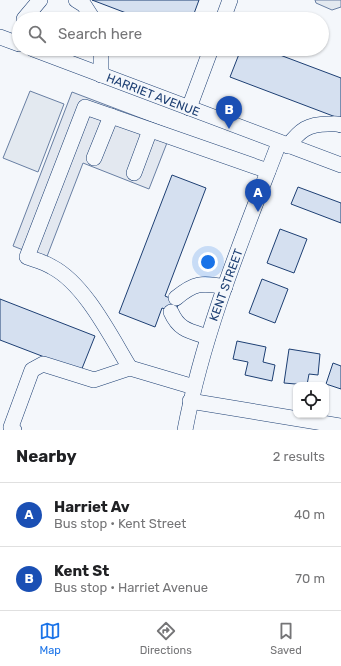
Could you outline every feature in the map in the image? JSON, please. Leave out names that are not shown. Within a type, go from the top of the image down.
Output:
[{"type":"street","points":[[30,12],[40,0]]},
{"type":"street","points":[[76,0],[84,5],[88,12]]},
{"type":"street","points":[[226,12],[230,0]]},
{"type":"street","name":"HARRIET AVENUE","points":[[51,56],[341,165]]},
{"type":"street","points":[[101,75],[102,56]]},
{"type":"street","points":[[189,108],[209,56]]},
{"type":"street","points":[[268,171],[86,107],[27,257],[52,266],[67,276],[90,303],[130,368],[192,394],[341,426]]},
{"type":"street","points":[[94,158],[110,116]]},
{"type":"street","points":[[284,144],[307,127],[318,124],[341,125]]},
{"type":"street","points":[[134,173],[150,130]]},
{"type":"street","name":"KENT STREET","points":[[185,430],[192,394],[208,337],[225,287],[268,171],[284,144]]},
{"type":"street","points":[[208,337],[188,331],[176,323],[173,305],[187,289],[206,283],[225,287]]},
{"type":"street","points":[[14,430],[11,427],[32,370],[43,364],[94,380],[130,368]]},
{"type":"shaded area","points":[[315,0],[341,0],[341,7],[332,10],[316,3]]},
{"type":"shaded area","points":[[30,91],[64,104],[38,172],[3,158]]},
{"type":"shaded area","points":[[72,92],[172,130],[149,189],[83,163],[46,259],[13,246]]},
{"type":"building","points":[[92,0],[199,0],[195,12],[124,12]]},
{"type":"building","points":[[238,56],[283,56],[341,78],[341,119],[230,77]]},
{"type":"building","points":[[172,175],[206,188],[165,296],[179,302],[175,313],[162,308],[155,327],[119,313]]},
{"type":"building","points":[[298,187],[341,203],[341,223],[291,204]]},
{"type":"building","points":[[280,229],[307,239],[294,273],[267,263]]},
{"type":"building","points":[[262,279],[288,289],[275,323],[249,313]]},
{"type":"building","points":[[0,299],[95,336],[81,371],[0,340]]},
{"type":"building","points":[[237,341],[266,347],[263,362],[275,365],[272,381],[245,375],[248,362],[233,359]]},
{"type":"building","points":[[289,349],[320,354],[318,375],[309,374],[308,382],[284,383]]},
{"type":"building","points":[[333,363],[341,366],[341,389],[329,385],[329,382],[327,382]]},
{"type":"place","name":"Kent St","points":[[229,129]]},
{"type":"place","name":"Harriet Av","points":[[258,212]]}]
